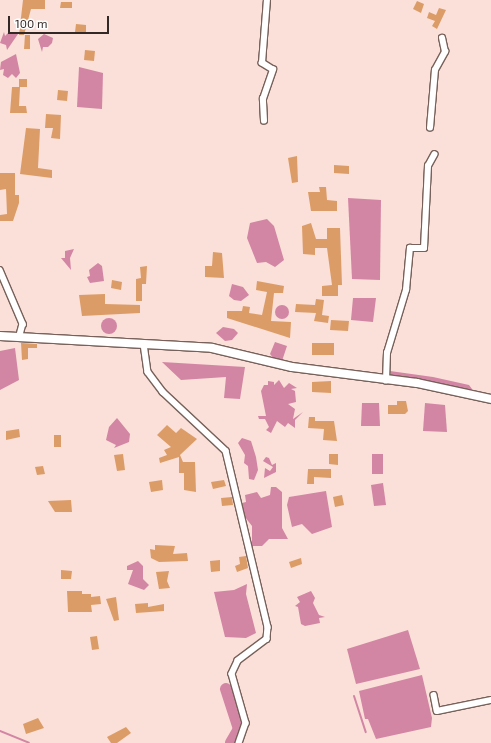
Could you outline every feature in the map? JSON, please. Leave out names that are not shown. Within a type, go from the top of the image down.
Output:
[{"type":"main road","points":[[0,336],[20,335],[212,348],[292,366],[386,381],[417,384],[491,399]]},
{"type":"street","points":[[264,121],[263,99],[273,70],[262,63],[267,0]]},
{"type":"street","points":[[430,128],[435,70],[445,52],[442,38]]},
{"type":"street","points":[[386,381],[387,353],[406,290],[410,248],[424,248],[428,166],[434,155]]},
{"type":"street","points":[[0,270],[23,324],[20,335]]},
{"type":"street","points":[[144,344],[148,372],[163,392],[226,451],[268,627],[267,639],[238,661],[232,674],[246,723],[239,743]]},
{"type":"street","points":[[434,695],[437,711],[491,700]]},
{"type":"shaded area","points":[[4,32],[5,36],[9,32],[18,34],[7,50],[6,45],[0,43]]},
{"type":"shaded area","points":[[44,34],[53,38],[52,43],[48,47],[43,47],[42,52],[38,39]]},
{"type":"shaded area","points":[[16,54],[20,73],[16,78],[12,74],[8,78],[3,75],[4,69],[0,70],[1,62]]},
{"type":"shaded area","points":[[79,67],[103,73],[102,109],[77,107]]},
{"type":"shaded area","points":[[348,198],[381,200],[380,280],[352,279]]},
{"type":"shaded area","points":[[267,219],[274,226],[284,260],[275,267],[266,262],[257,263],[247,238],[250,223]]},
{"type":"shaded area","points":[[74,249],[70,258],[71,270],[61,258],[65,258],[65,251]]},
{"type":"shaded area","points":[[98,263],[102,266],[104,281],[90,283],[87,277],[90,276],[89,270]]},
{"type":"shaded area","points":[[232,284],[243,287],[249,295],[241,301],[234,300],[229,296]]},
{"type":"shaded area","points":[[353,298],[376,298],[373,322],[351,320]]},
{"type":"shaded area","points":[[282,305],[287,307],[289,312],[287,317],[282,319],[277,317],[275,312],[277,307]]},
{"type":"shaded area","points":[[109,318],[116,323],[117,326],[112,333],[109,334],[102,329],[101,326],[106,319]]},
{"type":"shaded area","points":[[223,327],[234,329],[238,333],[232,340],[225,341],[216,333]]},
{"type":"shaded area","points":[[275,342],[287,346],[282,361],[274,359],[270,354]]},
{"type":"shaded area","points":[[15,348],[19,380],[0,390],[0,351]]},
{"type":"shaded area","points":[[162,362],[245,367],[240,399],[224,398],[226,377],[181,380]]},
{"type":"shaded area","points":[[390,371],[433,377],[469,385],[472,389],[465,390],[391,376]]},
{"type":"shaded area","points":[[279,380],[284,388],[289,383],[297,388],[291,389],[295,391],[296,402],[288,404],[295,409],[293,419],[303,412],[295,420],[295,428],[288,423],[285,427],[277,421],[271,433],[266,430],[269,427],[265,419],[259,419],[258,416],[266,416],[261,391],[264,385],[268,385],[268,381],[274,382],[274,385]]},
{"type":"shaded area","points":[[362,403],[379,403],[380,426],[361,426]]},
{"type":"shaded area","points":[[425,403],[445,405],[447,432],[423,431]]},
{"type":"shaded area","points":[[117,418],[130,434],[129,442],[114,448],[116,445],[106,440],[109,427]]},
{"type":"shaded area","points":[[242,438],[251,441],[256,457],[258,470],[254,480],[249,479],[248,466],[244,463],[245,455],[238,443]]},
{"type":"shaded area","points":[[372,454],[383,454],[383,474],[372,474]]},
{"type":"shaded area","points":[[266,457],[269,458],[272,465],[276,463],[276,472],[264,478],[265,468],[270,471],[273,467],[263,461]]},
{"type":"shaded area","points":[[383,483],[386,505],[374,506],[371,485]]},
{"type":"shaded area","points":[[271,487],[276,487],[282,492],[282,528],[288,539],[269,539],[262,546],[252,546],[252,526],[245,517],[242,503],[246,502],[245,495],[257,492],[261,498],[270,495]]},
{"type":"shaded area","points":[[326,491],[332,527],[312,534],[302,524],[292,527],[287,505],[289,497]]},
{"type":"shaded area","points":[[138,561],[143,566],[143,579],[149,585],[144,590],[128,584],[133,570],[127,570],[127,566]]},
{"type":"shaded area","points":[[247,584],[246,594],[256,633],[246,638],[225,637],[214,592],[234,590]]},
{"type":"shaded area","points":[[311,591],[315,598],[313,603],[319,615],[325,617],[319,618],[320,623],[305,626],[301,624],[298,607],[295,606],[300,602],[297,597]]},
{"type":"shaded area","points":[[408,630],[420,669],[356,684],[347,649]]},
{"type":"shaded area","points":[[422,675],[432,718],[431,727],[376,739],[368,719],[365,719],[359,691]]},
{"type":"building","points":[[23,0],[45,0],[45,9],[31,9],[24,35],[19,35]]},
{"type":"building","points":[[417,1],[424,4],[421,13],[413,9]]},
{"type":"building","points":[[61,2],[72,2],[72,8],[60,8]]},
{"type":"building","points":[[439,8],[446,10],[437,29],[432,26],[435,21],[427,18],[429,12],[436,15]]},
{"type":"building","points":[[76,24],[86,25],[86,33],[75,32]]},
{"type":"building","points":[[25,35],[30,35],[30,49],[24,49]]},
{"type":"building","points":[[85,50],[95,51],[94,61],[84,60]]},
{"type":"building","points":[[19,79],[27,79],[27,87],[20,87],[19,106],[26,106],[27,113],[10,113],[12,87],[19,87]]},
{"type":"building","points":[[58,90],[68,91],[67,101],[57,100]]},
{"type":"building","points":[[46,114],[61,115],[60,139],[51,138],[53,128],[45,128]]},
{"type":"building","points":[[26,128],[40,129],[38,168],[52,170],[52,178],[20,174]]},
{"type":"building","points":[[297,156],[298,182],[292,183],[288,158]]},
{"type":"building","points":[[334,165],[349,166],[349,174],[334,173]]},
{"type":"building","points":[[0,173],[15,173],[15,195],[19,195],[19,203],[13,221],[0,221],[0,215],[7,214],[6,189],[0,190]]},
{"type":"building","points":[[319,187],[326,187],[327,200],[337,201],[337,211],[311,211],[308,192],[320,192]]},
{"type":"building","points":[[311,223],[316,239],[327,239],[327,228],[340,228],[342,285],[338,285],[338,296],[322,296],[322,286],[332,285],[327,248],[315,248],[315,255],[303,254],[302,226]]},
{"type":"building","points":[[213,252],[222,253],[224,278],[205,277],[205,266],[212,266]]},
{"type":"building","points":[[147,266],[146,284],[142,284],[142,301],[136,301],[136,279],[141,278],[140,267]]},
{"type":"building","points":[[112,280],[122,282],[121,290],[111,288]]},
{"type":"building","points":[[257,281],[284,286],[283,293],[274,293],[271,321],[291,322],[290,338],[227,318],[227,311],[242,311],[243,306],[250,307],[249,313],[262,315],[267,292],[256,290]]},
{"type":"building","points":[[105,294],[105,304],[140,305],[140,313],[82,316],[79,295]]},
{"type":"building","points":[[316,299],[324,300],[322,315],[329,316],[328,323],[314,321],[316,313],[295,312],[296,304],[315,305]]},
{"type":"building","points":[[331,320],[349,321],[348,331],[330,330]]},
{"type":"building","points":[[21,343],[37,344],[37,348],[28,348],[28,359],[22,360]]},
{"type":"building","points":[[312,343],[334,343],[334,355],[312,355]]},
{"type":"building","points":[[331,381],[331,393],[312,392],[312,382]]},
{"type":"building","points":[[397,401],[406,401],[408,411],[405,414],[388,414],[388,405],[397,405]]},
{"type":"building","points":[[309,417],[315,417],[315,421],[334,421],[337,441],[323,440],[324,429],[308,428]]},
{"type":"building","points":[[167,425],[176,433],[181,428],[197,439],[180,455],[183,462],[195,462],[196,492],[184,490],[184,473],[179,473],[179,457],[160,463],[159,458],[167,455],[164,450],[171,447],[157,435]]},
{"type":"building","points":[[19,429],[20,437],[6,440],[6,431]]},
{"type":"building","points":[[54,435],[61,435],[61,447],[54,447]]},
{"type":"building","points":[[123,454],[125,470],[117,471],[114,455]]},
{"type":"building","points":[[329,454],[338,454],[338,465],[329,464]]},
{"type":"building","points":[[43,466],[45,474],[37,475],[35,467]]},
{"type":"building","points":[[308,469],[331,469],[331,478],[314,477],[314,484],[307,484]]},
{"type":"building","points":[[162,480],[163,490],[151,492],[149,482]]},
{"type":"building","points":[[224,480],[226,486],[213,489],[211,482]]},
{"type":"building","points":[[342,495],[344,505],[335,507],[333,497]]},
{"type":"building","points":[[232,497],[233,505],[222,506],[221,498]]},
{"type":"building","points":[[71,500],[72,512],[55,512],[48,501]]},
{"type":"building","points":[[155,545],[175,546],[173,554],[187,553],[188,561],[159,562],[151,558],[150,549],[155,550]]},
{"type":"building","points":[[246,556],[248,568],[237,572],[235,566],[240,564],[239,557]]},
{"type":"building","points":[[301,558],[302,564],[291,568],[289,562]]},
{"type":"building","points":[[220,560],[220,571],[211,572],[210,561]]},
{"type":"building","points":[[61,570],[72,571],[71,579],[61,579]]},
{"type":"building","points":[[169,571],[167,581],[170,588],[159,589],[156,572]]},
{"type":"building","points":[[67,591],[82,591],[82,594],[91,594],[91,597],[100,596],[101,604],[91,605],[92,612],[68,612]]},
{"type":"building","points":[[116,597],[119,620],[114,621],[106,599]]},
{"type":"building","points":[[148,603],[148,607],[164,604],[164,611],[136,613],[135,604]]},
{"type":"building","points":[[97,636],[99,649],[92,650],[90,637]]},
{"type":"building","points":[[38,718],[44,728],[26,734],[23,724]]},
{"type":"building","points":[[126,727],[131,733],[117,743],[111,743],[107,737]]},
{"type":"waterway","points":[[226,689],[239,729],[231,743]]},
{"type":"waterway","points":[[354,696],[366,732]]},
{"type":"waterway","points":[[0,731],[29,743]]}]
